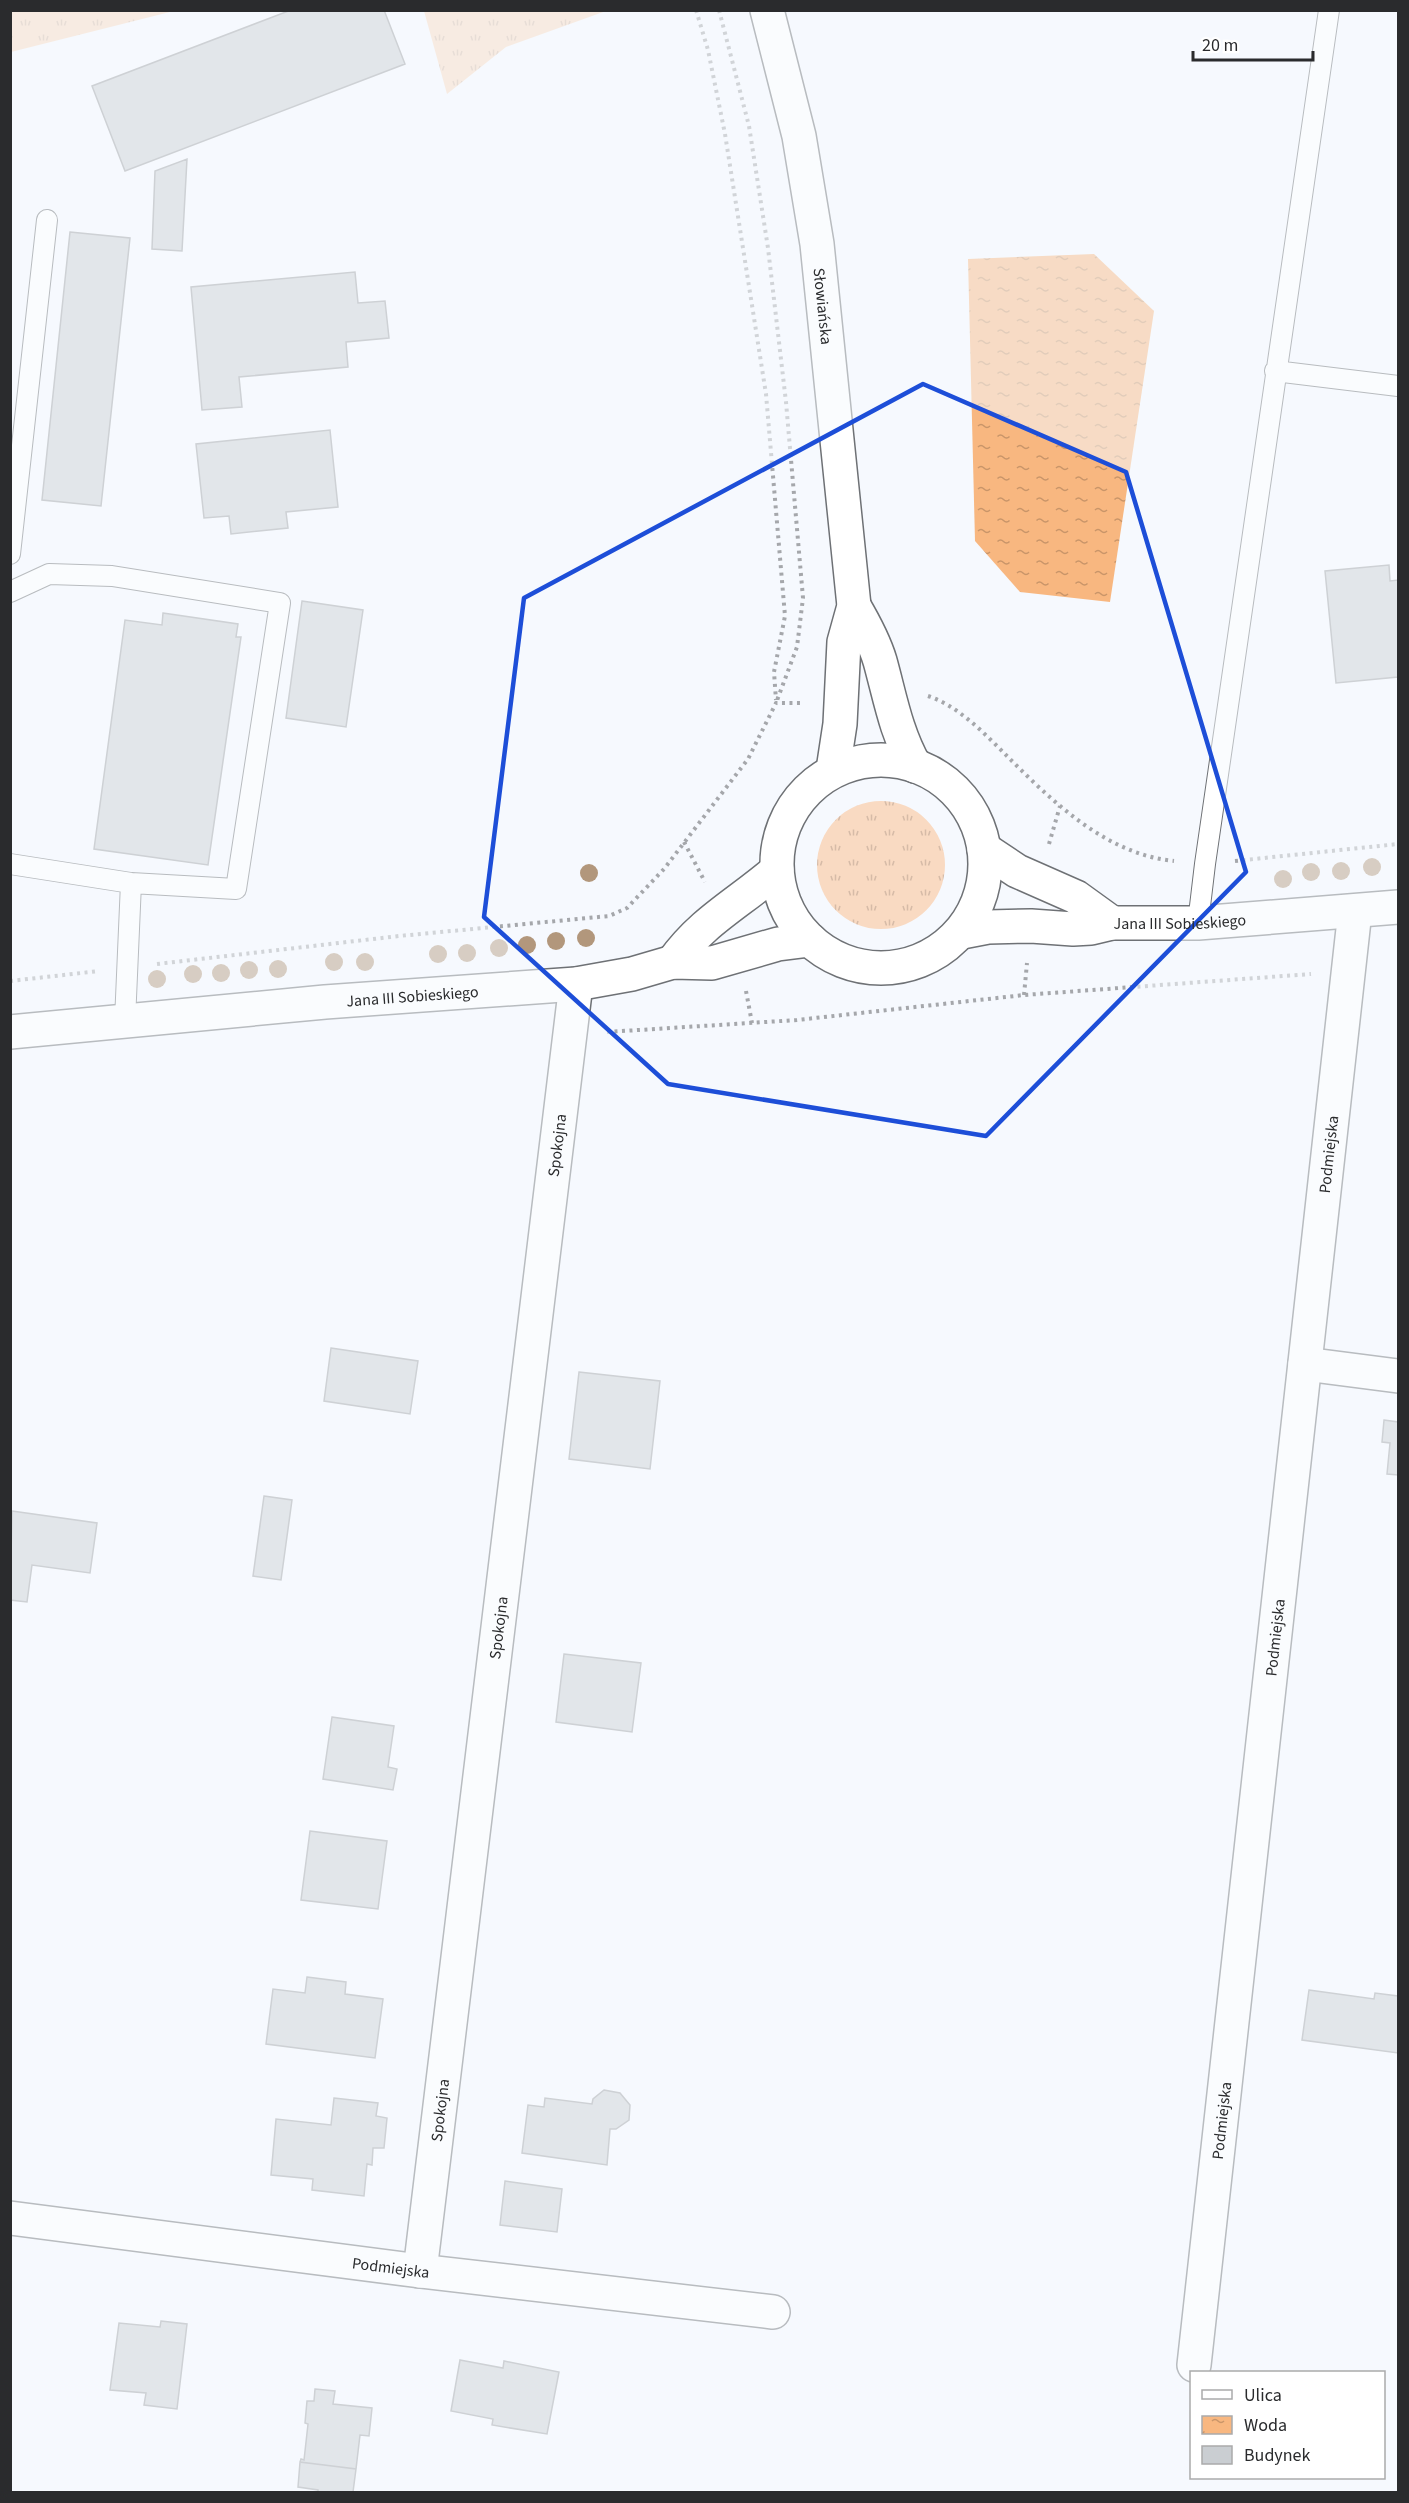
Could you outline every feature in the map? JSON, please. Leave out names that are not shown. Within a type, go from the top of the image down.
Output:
[{"type":"street","name":"Słowiańska","points":[[767,10],[799,136],[817,244],[854,606],[844,642],[842,700],[832,770]]},
{"type":"street","name":"Słowiańska","points":[[854,606],[868,630],[879,659],[903,746],[915,766]]},
{"type":"street","points":[[873,760],[892,760],[915,766],[929,771],[960,796],[979,829],[984,849],[985,868],[976,908],[962,932],[928,957],[904,966],[879,968],[854,965],[830,955],[810,940],[797,926],[786,908],[777,870],[780,839],[791,810],[804,794],[832,770],[873,760]]},
{"type":"street","points":[[984,849],[1017,871],[1076,897],[1112,923]]},
{"type":"street","points":[[673,962],[696,932],[777,870]]},
{"type":"street","name":"Jana III Sobieskiego","points":[[962,932],[988,927],[1091,928],[1112,923],[1198,923],[1398,907]]},
{"type":"street","name":"Podmiejska","points":[[1194,2365],[1355,911]]},
{"type":"street","name":"Jana III Sobieskiego","points":[[10,1032],[325,1002],[576,984],[632,974],[673,962],[712,963],[778,944],[810,940]]},
{"type":"street","name":"Spokojna","points":[[420,2271],[576,984]]},
{"type":"street","points":[[1305,1364],[1398,1376]]},
{"type":"street","name":"Podmiejska","points":[[10,2218],[420,2271],[773,2312]]},
{"type":"lane","points":[[1198,923],[1275,370],[1329,10]]},
{"type":"lane","points":[[10,554],[47,220]]},
{"type":"lane","points":[[1275,370],[1398,386]]},
{"type":"lane","points":[[10,592],[49,574],[112,576],[280,603],[236,889],[131,883],[10,864]]},
{"type":"lane","points":[[125,1021],[131,883]]},
{"type":"path","points":[[696,10],[708,50],[725,134],[766,394],[785,616],[774,672],[776,704]]},
{"type":"path","points":[[10,981],[399,936],[609,916],[627,908],[664,869],[748,759],[776,704],[797,647],[803,598],[786,402],[768,248],[749,126],[719,10]]},
{"type":"path","points":[[888,696],[920,694],[942,701],[984,732],[1065,812],[1109,841],[1153,859],[1205,864],[1398,844]]},
{"type":"path","points":[[776,704],[842,700]]},
{"type":"path","points":[[570,1034],[797,1020],[1024,995],[1349,971]]},
{"type":"highlighted area","points":[[923,384],[1126,472],[1246,872],[986,1136],[668,1084],[484,917],[524,598]]},
{"type":"green space","points":[[11,10],[174,10],[174,11],[11,52]]},
{"type":"green space","points":[[424,10],[606,11],[506,47],[447,94]]},
{"type":"green space","points":[[881,801],[906,806],[926,820],[940,840],[945,865],[940,890],[926,910],[906,924],[881,929],[856,924],[836,910],[822,890],[817,865],[822,840],[836,820],[856,806]]},
{"type":"water","points":[[1094,254],[1154,311],[1110,602],[1020,592],[975,541],[968,259]]},
{"type":"building","points":[[291,10],[384,10],[405,64],[125,171],[92,86]]},
{"type":"building","points":[[187,159],[182,251],[152,249],[155,171]]},
{"type":"building","points":[[70,232],[130,238],[101,506],[42,500]]},
{"type":"building","points":[[355,272],[358,303],[385,301],[389,338],[346,342],[348,367],[239,377],[242,407],[202,410],[191,287]]},
{"type":"building","points":[[330,430],[338,507],[286,512],[288,528],[231,534],[229,516],[204,518],[196,444]]},
{"type":"building","points":[[1389,565],[1390,581],[1398,580],[1398,677],[1336,683],[1325,571]]},
{"type":"building","points":[[302,601],[363,610],[346,727],[286,718]]},
{"type":"building","points":[[163,613],[238,624],[236,637],[241,637],[208,865],[94,849],[125,620],[162,625]]},
{"type":"building","points":[[331,1348],[418,1361],[410,1414],[324,1401]]},
{"type":"building","points":[[579,1372],[660,1381],[650,1469],[569,1459]]},
{"type":"building","points":[[1384,1420],[1398,1422],[1398,1475],[1387,1474],[1390,1443],[1382,1442]]},
{"type":"building","points":[[264,1496],[292,1500],[281,1580],[253,1576]]},
{"type":"building","points":[[12,1511],[97,1523],[90,1573],[32,1565],[27,1602],[10,1600]]},
{"type":"building","points":[[564,1654],[641,1663],[632,1732],[556,1722]]},
{"type":"building","points":[[332,1717],[394,1726],[388,1767],[397,1769],[393,1790],[323,1779]]},
{"type":"building","points":[[310,1831],[387,1841],[378,1909],[301,1900]]},
{"type":"building","points":[[307,1977],[346,1982],[345,1994],[383,1999],[375,2058],[266,2044],[273,1989],[305,1993]]},
{"type":"building","points":[[1309,1990],[1374,1999],[1375,1993],[1398,1996],[1398,2053],[1302,2040]]},
{"type":"building","points":[[604,2090],[620,2093],[630,2105],[629,2120],[616,2129],[610,2129],[607,2165],[522,2153],[528,2105],[544,2107],[545,2098],[592,2104],[593,2099]]},
{"type":"building","points":[[334,2098],[378,2103],[376,2116],[387,2118],[384,2148],[373,2148],[372,2165],[367,2164],[364,2196],[312,2190],[313,2179],[271,2175],[276,2119],[331,2125]]},
{"type":"building","points":[[505,2181],[562,2189],[557,2232],[500,2225]]},
{"type":"building","points":[[161,2321],[187,2324],[177,2409],[144,2405],[146,2393],[110,2390],[119,2323],[160,2327]]},
{"type":"building","points":[[460,2360],[503,2368],[504,2361],[559,2372],[547,2434],[492,2425],[493,2419],[451,2411]]},
{"type":"building","points":[[315,2389],[335,2391],[333,2404],[372,2408],[369,2436],[360,2435],[356,2469],[300,2462],[301,2459],[304,2460],[308,2424],[305,2423],[307,2401],[314,2401]]},
{"type":"building","points":[[300,2462],[356,2469],[353,2492],[318,2492],[318,2490],[298,2487]]}]
